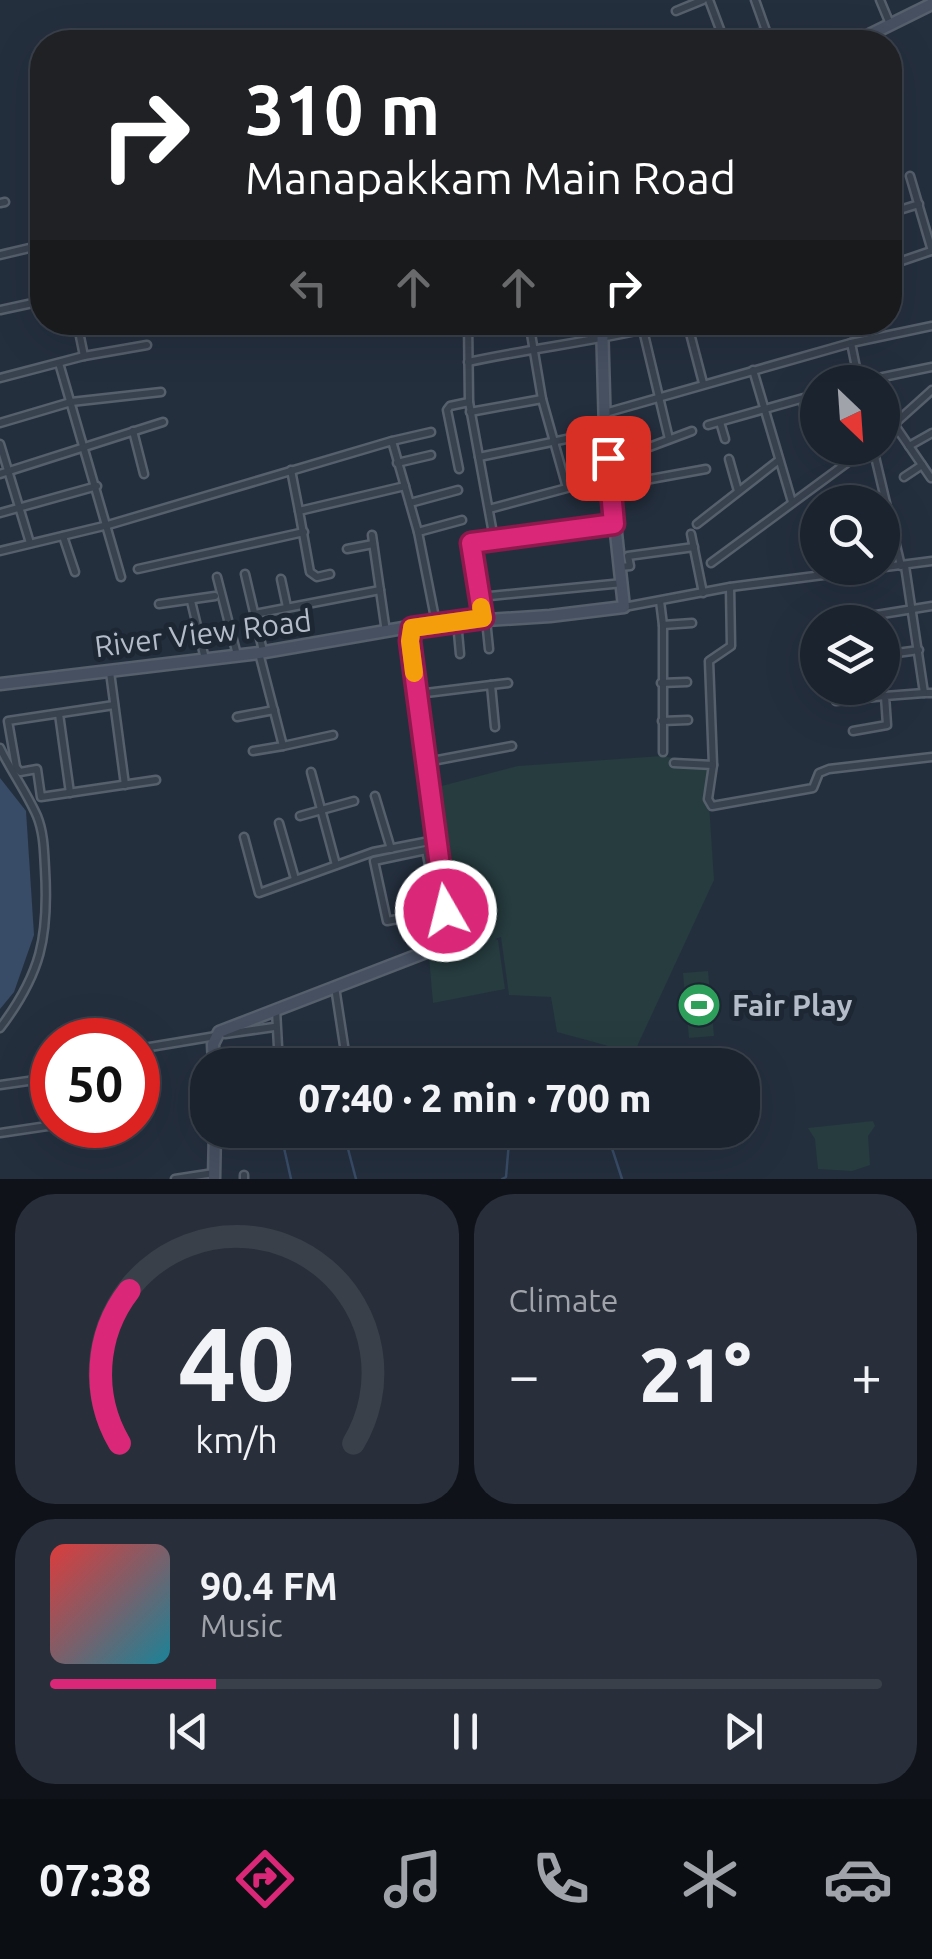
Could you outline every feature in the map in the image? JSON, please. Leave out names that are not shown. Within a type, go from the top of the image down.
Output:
[{"type":"main road","points":[[880,30],[931,6]]},
{"type":"main road","points":[[601,335],[605,430],[624,607]]},
{"type":"main road","name":"River View Road","points":[[0,684],[261,653],[457,620],[550,616],[624,607]]},
{"type":"main road","points":[[216,1048],[216,1036],[231,1026],[439,947],[450,934],[437,880],[436,840],[410,641],[412,628]]},
{"type":"main road","points":[[214,1176],[215,1148]]},
{"type":"street","points":[[676,12],[706,0],[723,30]]},
{"type":"street","points":[[755,0],[765,30]]},
{"type":"street","points":[[880,0],[891,25]]},
{"type":"street","points":[[906,0],[912,14]]},
{"type":"street","points":[[902,261],[932,250],[910,176]]},
{"type":"street","points":[[902,209],[919,204]]},
{"type":"street","points":[[0,255],[30,248]]},
{"type":"street","points":[[0,310],[30,304]]},
{"type":"street","points":[[902,332],[932,326]]},
{"type":"street","points":[[79,335],[84,356]]},
{"type":"street","points":[[468,335],[470,412],[494,538]]},
{"type":"street","points":[[489,509],[567,488],[542,400],[532,335]]},
{"type":"street","points":[[467,358],[619,335]]},
{"type":"street","points":[[643,335],[669,440]]},
{"type":"street","points":[[690,335],[703,383]]},
{"type":"street","points":[[604,413],[889,335]]},
{"type":"street","points":[[851,343],[856,365]]},
{"type":"street","points":[[0,378],[84,356],[148,345]]},
{"type":"street","points":[[59,363],[121,577]]},
{"type":"street","points":[[900,374],[932,367]]},
{"type":"street","points":[[753,370],[792,502]]},
{"type":"street","points":[[900,419],[932,390]]},
{"type":"street","points":[[0,423],[72,402],[161,392]]},
{"type":"street","points":[[470,412],[542,400]]},
{"type":"street","points":[[708,424],[800,400]]},
{"type":"street","points":[[459,469],[447,410],[469,402]]},
{"type":"street","points":[[4,473],[164,422]]},
{"type":"street","points":[[720,422],[725,439]]},
{"type":"street","points":[[479,457],[605,430]]},
{"type":"street","points":[[644,449],[692,431]]},
{"type":"street","points":[[133,432],[144,474]]},
{"type":"street","points":[[0,551],[108,525],[431,432]]},
{"type":"street","points":[[900,433],[928,471],[904,476]]},
{"type":"street","points":[[909,446],[932,433]]},
{"type":"street","points":[[392,441],[418,532],[436,623]]},
{"type":"street","points":[[0,444],[4,473],[30,543]]},
{"type":"street","points":[[397,463],[431,455]]},
{"type":"street","points":[[729,459],[738,491]]},
{"type":"street","points":[[698,524],[779,460]]},
{"type":"street","points":[[711,563],[845,465]]},
{"type":"street","points":[[612,486],[706,469]]},
{"type":"street","points":[[291,470],[310,572],[316,577],[330,574]]},
{"type":"street","points":[[0,513],[97,486]]},
{"type":"street","points":[[299,511],[405,486]]},
{"type":"street","points":[[410,502],[458,490]]},
{"type":"street","points":[[418,532],[462,520]]},
{"type":"street","points":[[489,650],[471,543],[614,524]]},
{"type":"street","points":[[138,569],[304,532]]},
{"type":"street","points":[[692,534],[703,594]]},
{"type":"street","points":[[64,536],[75,572]]},
{"type":"street","points":[[347,549],[372,539],[386,632]]},
{"type":"street","points":[[620,567],[630,566],[628,556],[694,547]]},
{"type":"street","points":[[900,557],[928,693],[900,695]]},
{"type":"street","points":[[624,607],[730,587],[932,561]]},
{"type":"street","points":[[245,574],[283,746]]},
{"type":"street","points":[[217,577],[238,656]]},
{"type":"street","points":[[281,579],[287,607]]},
{"type":"street","points":[[480,597],[623,583]]},
{"type":"street","points":[[730,587],[731,646],[709,661],[714,765],[709,804],[813,788],[819,773],[829,769],[932,757]]},
{"type":"street","points":[[255,614],[380,590]]},
{"type":"street","points":[[160,604],[215,596]]},
{"type":"street","points":[[191,601],[205,660]]},
{"type":"street","points":[[660,601],[663,752]]},
{"type":"street","points":[[900,611],[932,606]]},
{"type":"street","points":[[457,620],[460,654]]},
{"type":"street","points":[[663,625],[692,623]]},
{"type":"street","points":[[900,654],[918,650]]},
{"type":"street","points":[[110,670],[125,784]]},
{"type":"street","points":[[661,683],[688,682]]},
{"type":"street","points":[[417,694],[508,683]]},
{"type":"street","points":[[491,685],[495,727]]},
{"type":"street","points":[[114,705],[8,721],[12,760],[20,772],[37,770],[41,797],[156,780]]},
{"type":"street","points":[[853,731],[887,725],[886,705]]},
{"type":"street","points":[[237,717],[274,710]]},
{"type":"street","points":[[59,714],[70,793]]},
{"type":"street","points":[[662,721],[688,720]]},
{"type":"street","points":[[253,751],[333,735]]},
{"type":"street","points":[[426,762],[512,746]]},
{"type":"street","points":[[0,748],[37,816],[44,840],[47,905],[34,977],[0,1028]]},
{"type":"street","points":[[674,763],[714,765]]},
{"type":"street","points":[[311,772],[336,865]]},
{"type":"street","points":[[375,796],[391,849]]},
{"type":"street","points":[[300,816],[354,801]]},
{"type":"street","points":[[279,823],[295,878]]},
{"type":"street","points":[[244,837],[259,892],[336,865],[436,840]]},
{"type":"street","points":[[437,880],[426,850],[374,861],[387,920],[442,911]]},
{"type":"street","points":[[334,986],[346,1048]]},
{"type":"street","points":[[274,1009],[276,1048]]},
{"type":"street","points":[[274,1009],[277,1048]]},
{"type":"street","points":[[216,1048],[222,1036],[274,1027]]},
{"type":"street","points":[[160,1045],[216,1036]]},
{"type":"street","points":[[0,1085],[30,1081]]},
{"type":"street","points":[[0,1133],[30,1129]]},
{"type":"street","points":[[175,1179],[214,1176]]},
{"type":"green space","points":[[662,756],[713,765],[709,804],[714,880],[636,1048],[616,1048],[557,1032],[551,997],[509,995],[501,937],[495,939],[505,989],[433,1003],[429,957],[465,945],[455,946],[434,788],[518,766]]},
{"type":"green space","name":"Fair Play","points":[[708,971],[714,1036],[689,1038],[683,973]]},
{"type":"green space","points":[[873,1121],[875,1126],[868,1136],[870,1165],[852,1171],[818,1169],[815,1139],[808,1128]]},
{"type":"water","points":[[0,778],[26,811],[34,935],[14,992],[0,1009]]},
{"type":"waterway","points":[[284,1148],[291,1179]]},
{"type":"waterway","points":[[348,1148],[356,1179]]},
{"type":"waterway","points":[[502,1179],[506,1177],[508,1148]]},
{"type":"waterway","points":[[612,1148],[622,1179]]},
{"type":"slow traffic","points":[[414,673],[412,628],[483,618],[481,607]]},
{"type":"place","name":"Fair Play","points":[[699,1005]]},
{"type":"route","points":[[446,911],[410,641],[412,628],[483,618],[471,543],[614,524],[608,458]]}]
